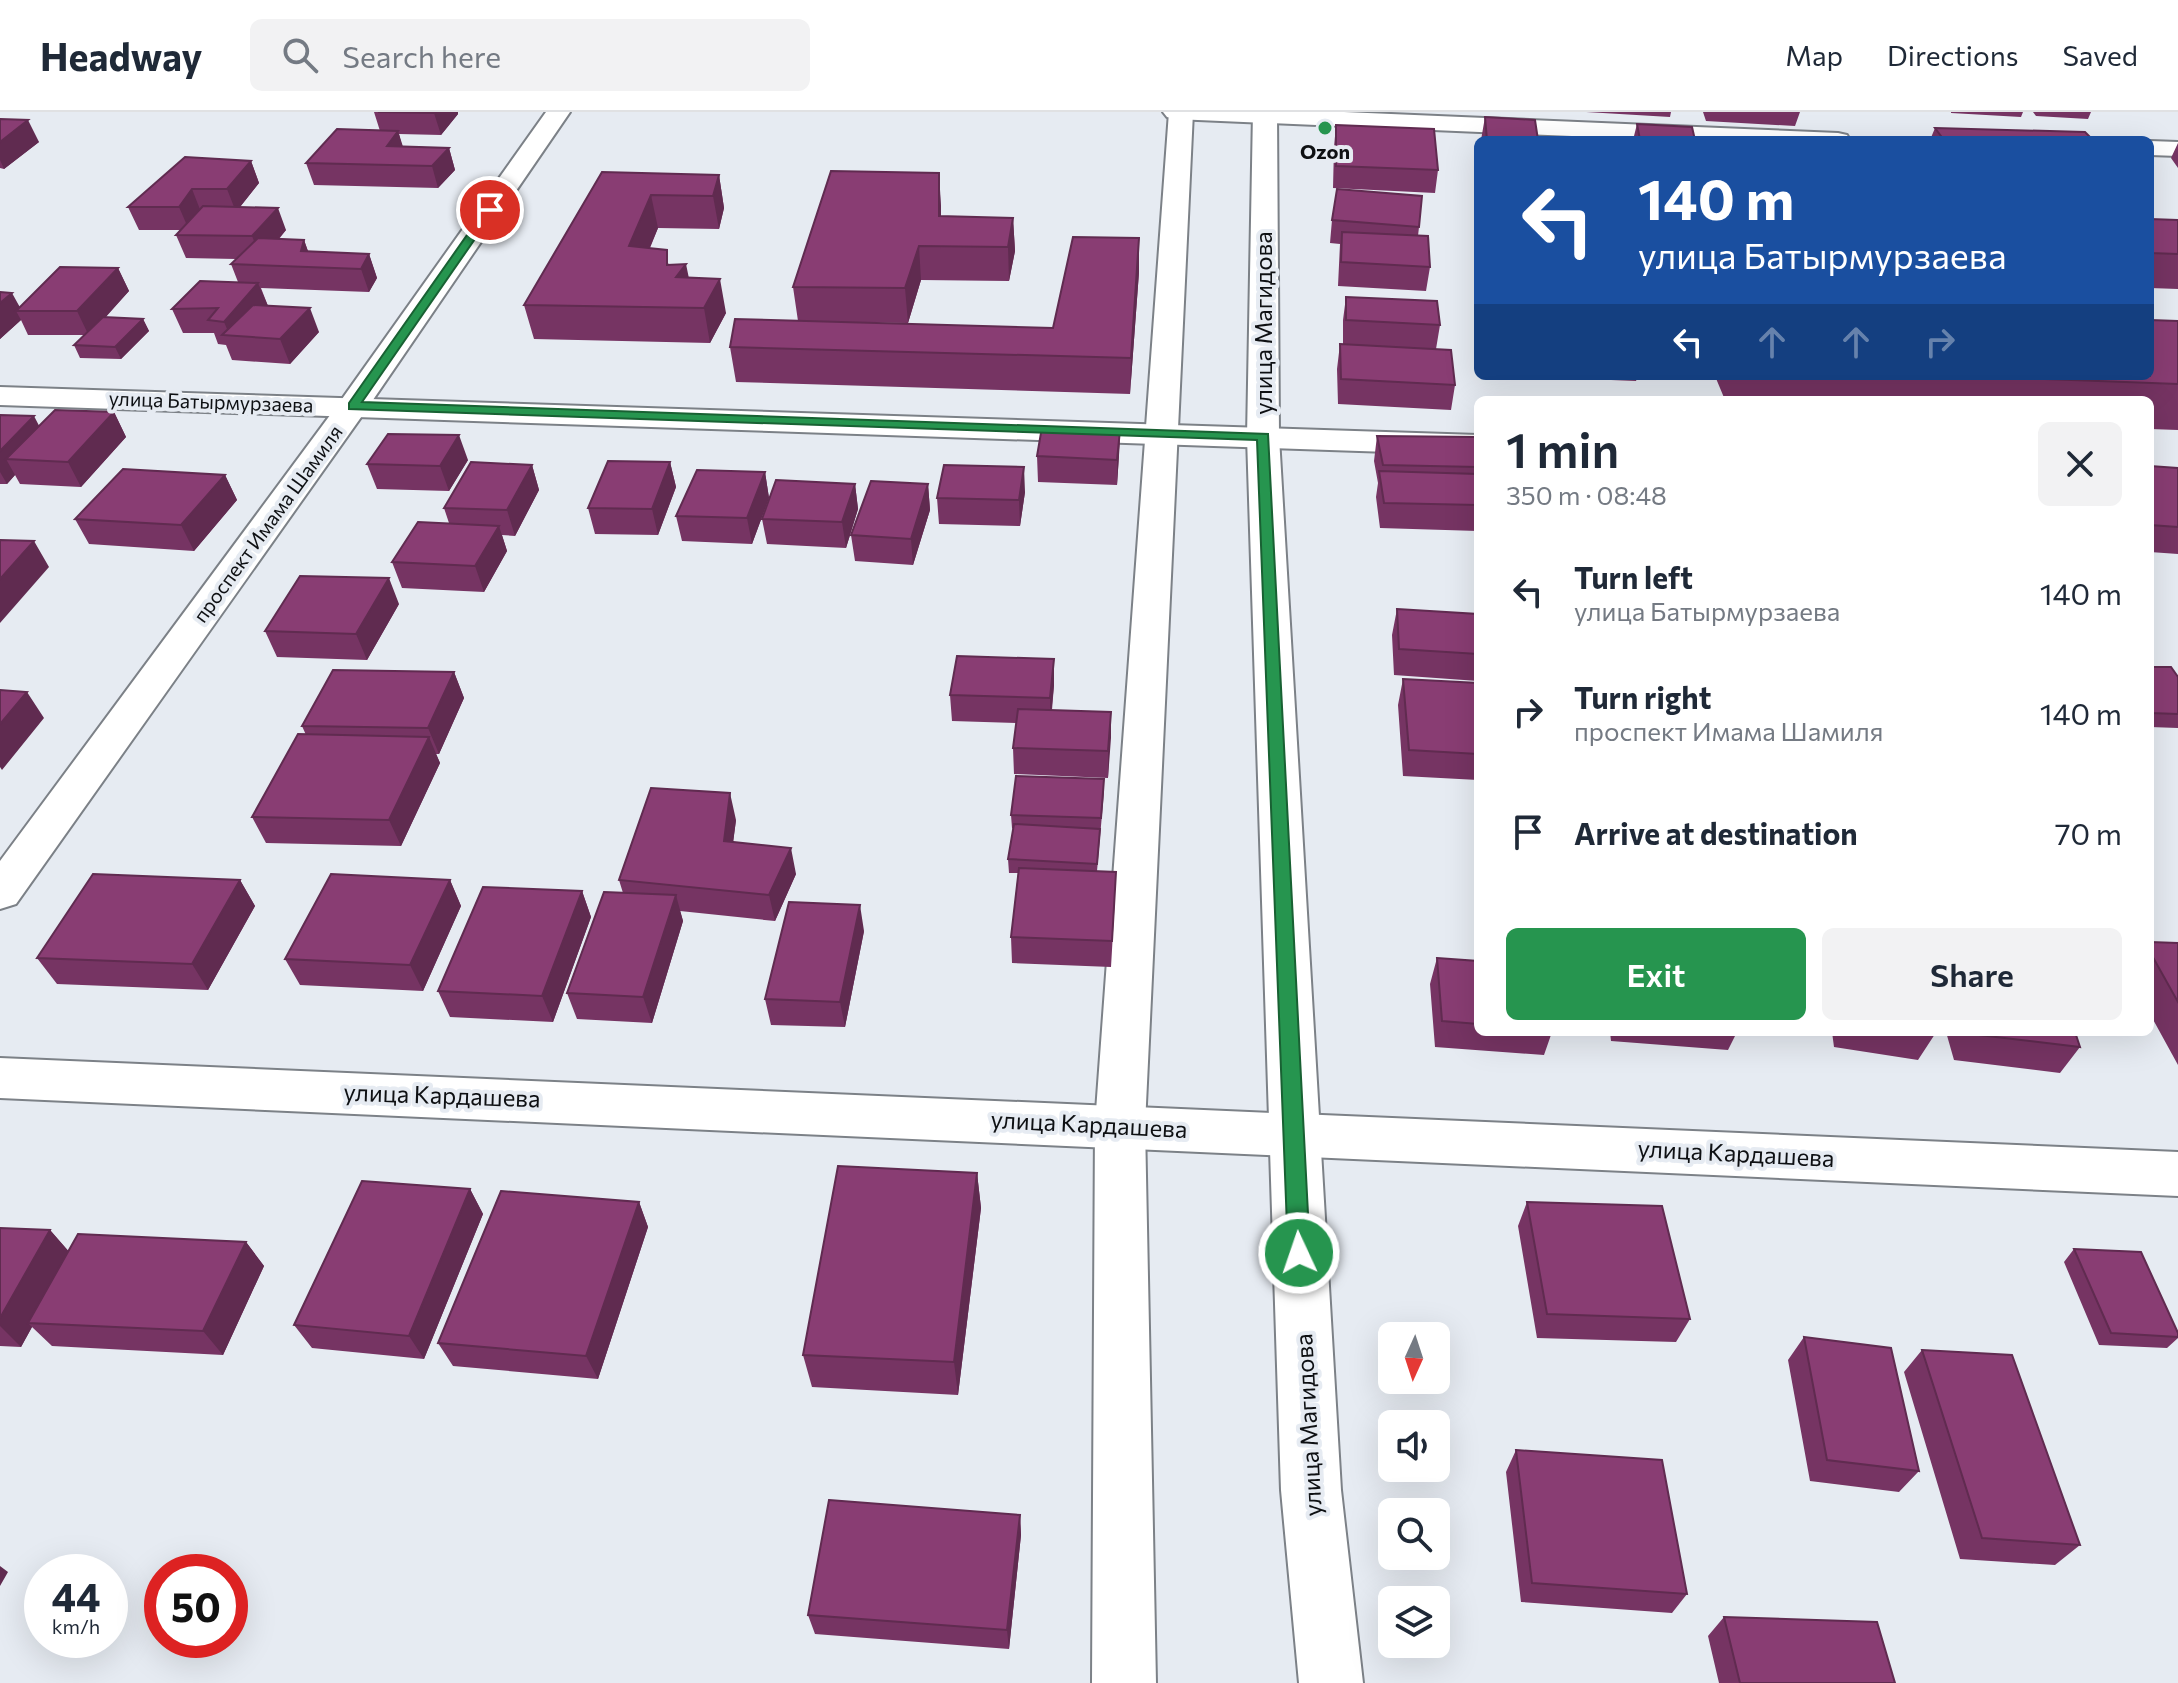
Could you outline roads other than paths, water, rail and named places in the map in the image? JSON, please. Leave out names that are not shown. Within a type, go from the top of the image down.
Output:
[{"type":"main road","name":"проспект Имама Шамиля","points":[[0,893],[353,406],[558,112]]},
{"type":"main road","points":[[1175,112],[1750,136]]},
{"type":"main road","points":[[1124,1683],[1120,1125],[1181,112]]},
{"type":"main road","name":"улица Магидова","points":[[1265,114],[1263,437],[1311,1490],[1331,1683]]},
{"type":"main road","points":[[2154,148],[2178,149]]},
{"type":"main road","name":"улица Батырмурзаева","points":[[0,396],[1474,445]]},
{"type":"main road","name":"улица Кардашева","points":[[0,1078],[2178,1174]]},
{"type":"place","name":"Ozon","points":[[1325,128]]}]
